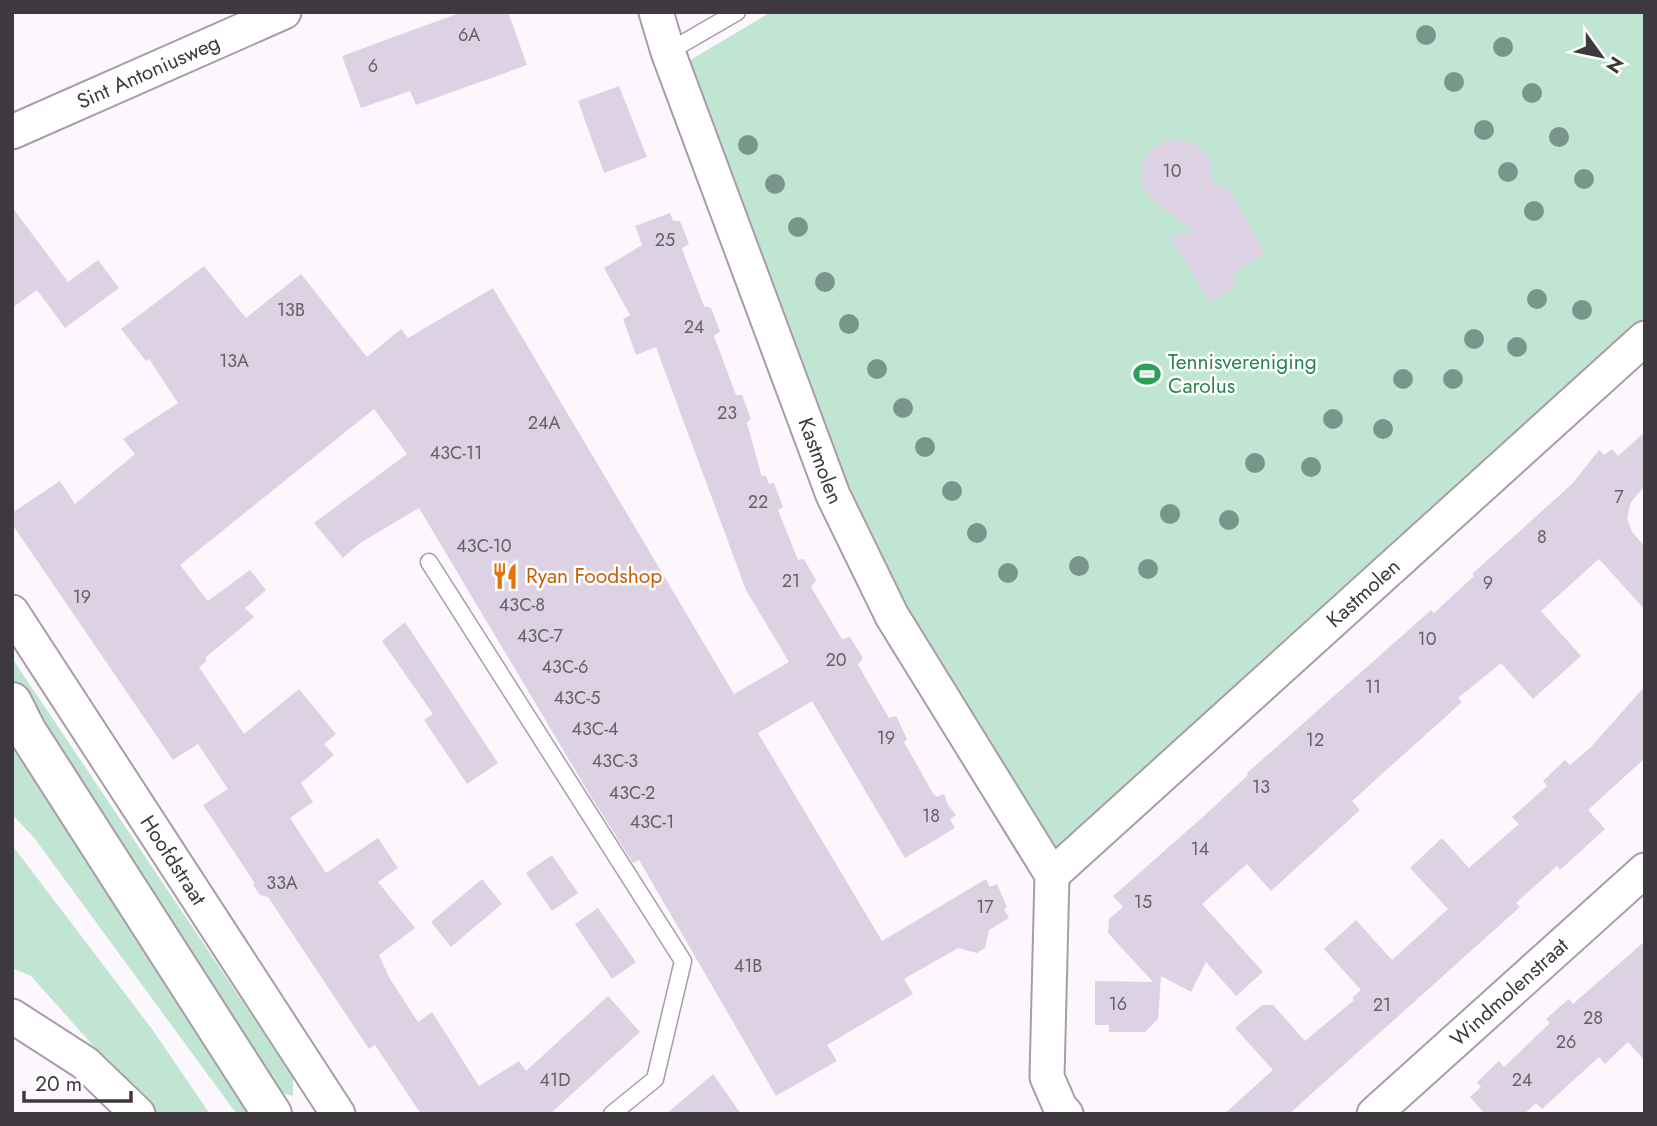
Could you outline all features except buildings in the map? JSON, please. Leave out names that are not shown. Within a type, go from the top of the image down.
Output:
[{"type":"street","name":"Sint Antoniusweg","points":[[12,132],[284,12]]},
{"type":"street","name":"Kastmolen","points":[[656,12],[668,52],[833,495],[892,616],[1052,875],[1645,338]]},
{"type":"street","name":"Hoofdstraat","points":[[12,612],[334,1112]]},
{"type":"street","points":[[17,716],[272,1114]]},
{"type":"street","name":"Windmolenstraat","points":[[1374,1114],[1645,870]]},
{"type":"street","points":[[1052,875],[1047,1077],[1060,1107],[1066,1114]]},
{"type":"street","points":[[12,1016],[85,1063],[138,1114]]},
{"type":"lane","points":[[668,52],[737,12]]},
{"type":"lane","points":[[429,562],[682,961],[655,1079],[612,1114]]},
{"type":"green space","points":[[771,12],[1645,12],[1645,325],[1054,856],[883,565],[844,486],[687,62]]},
{"type":"green space","points":[[12,658],[293,1077],[293,1096],[278,1092],[269,1081],[12,680]]},
{"type":"green space","points":[[12,740],[246,1105],[247,1114],[237,1114],[35,839],[12,814]]},
{"type":"green space","points":[[12,845],[152,1029],[210,1114],[154,1114],[31,976],[12,968]]},
{"type":"place","name":"Tennisvereniging Carolus","points":[[1147,374]]},
{"type":"place","name":"Ryan Foodshop","points":[[505,576]]}]
